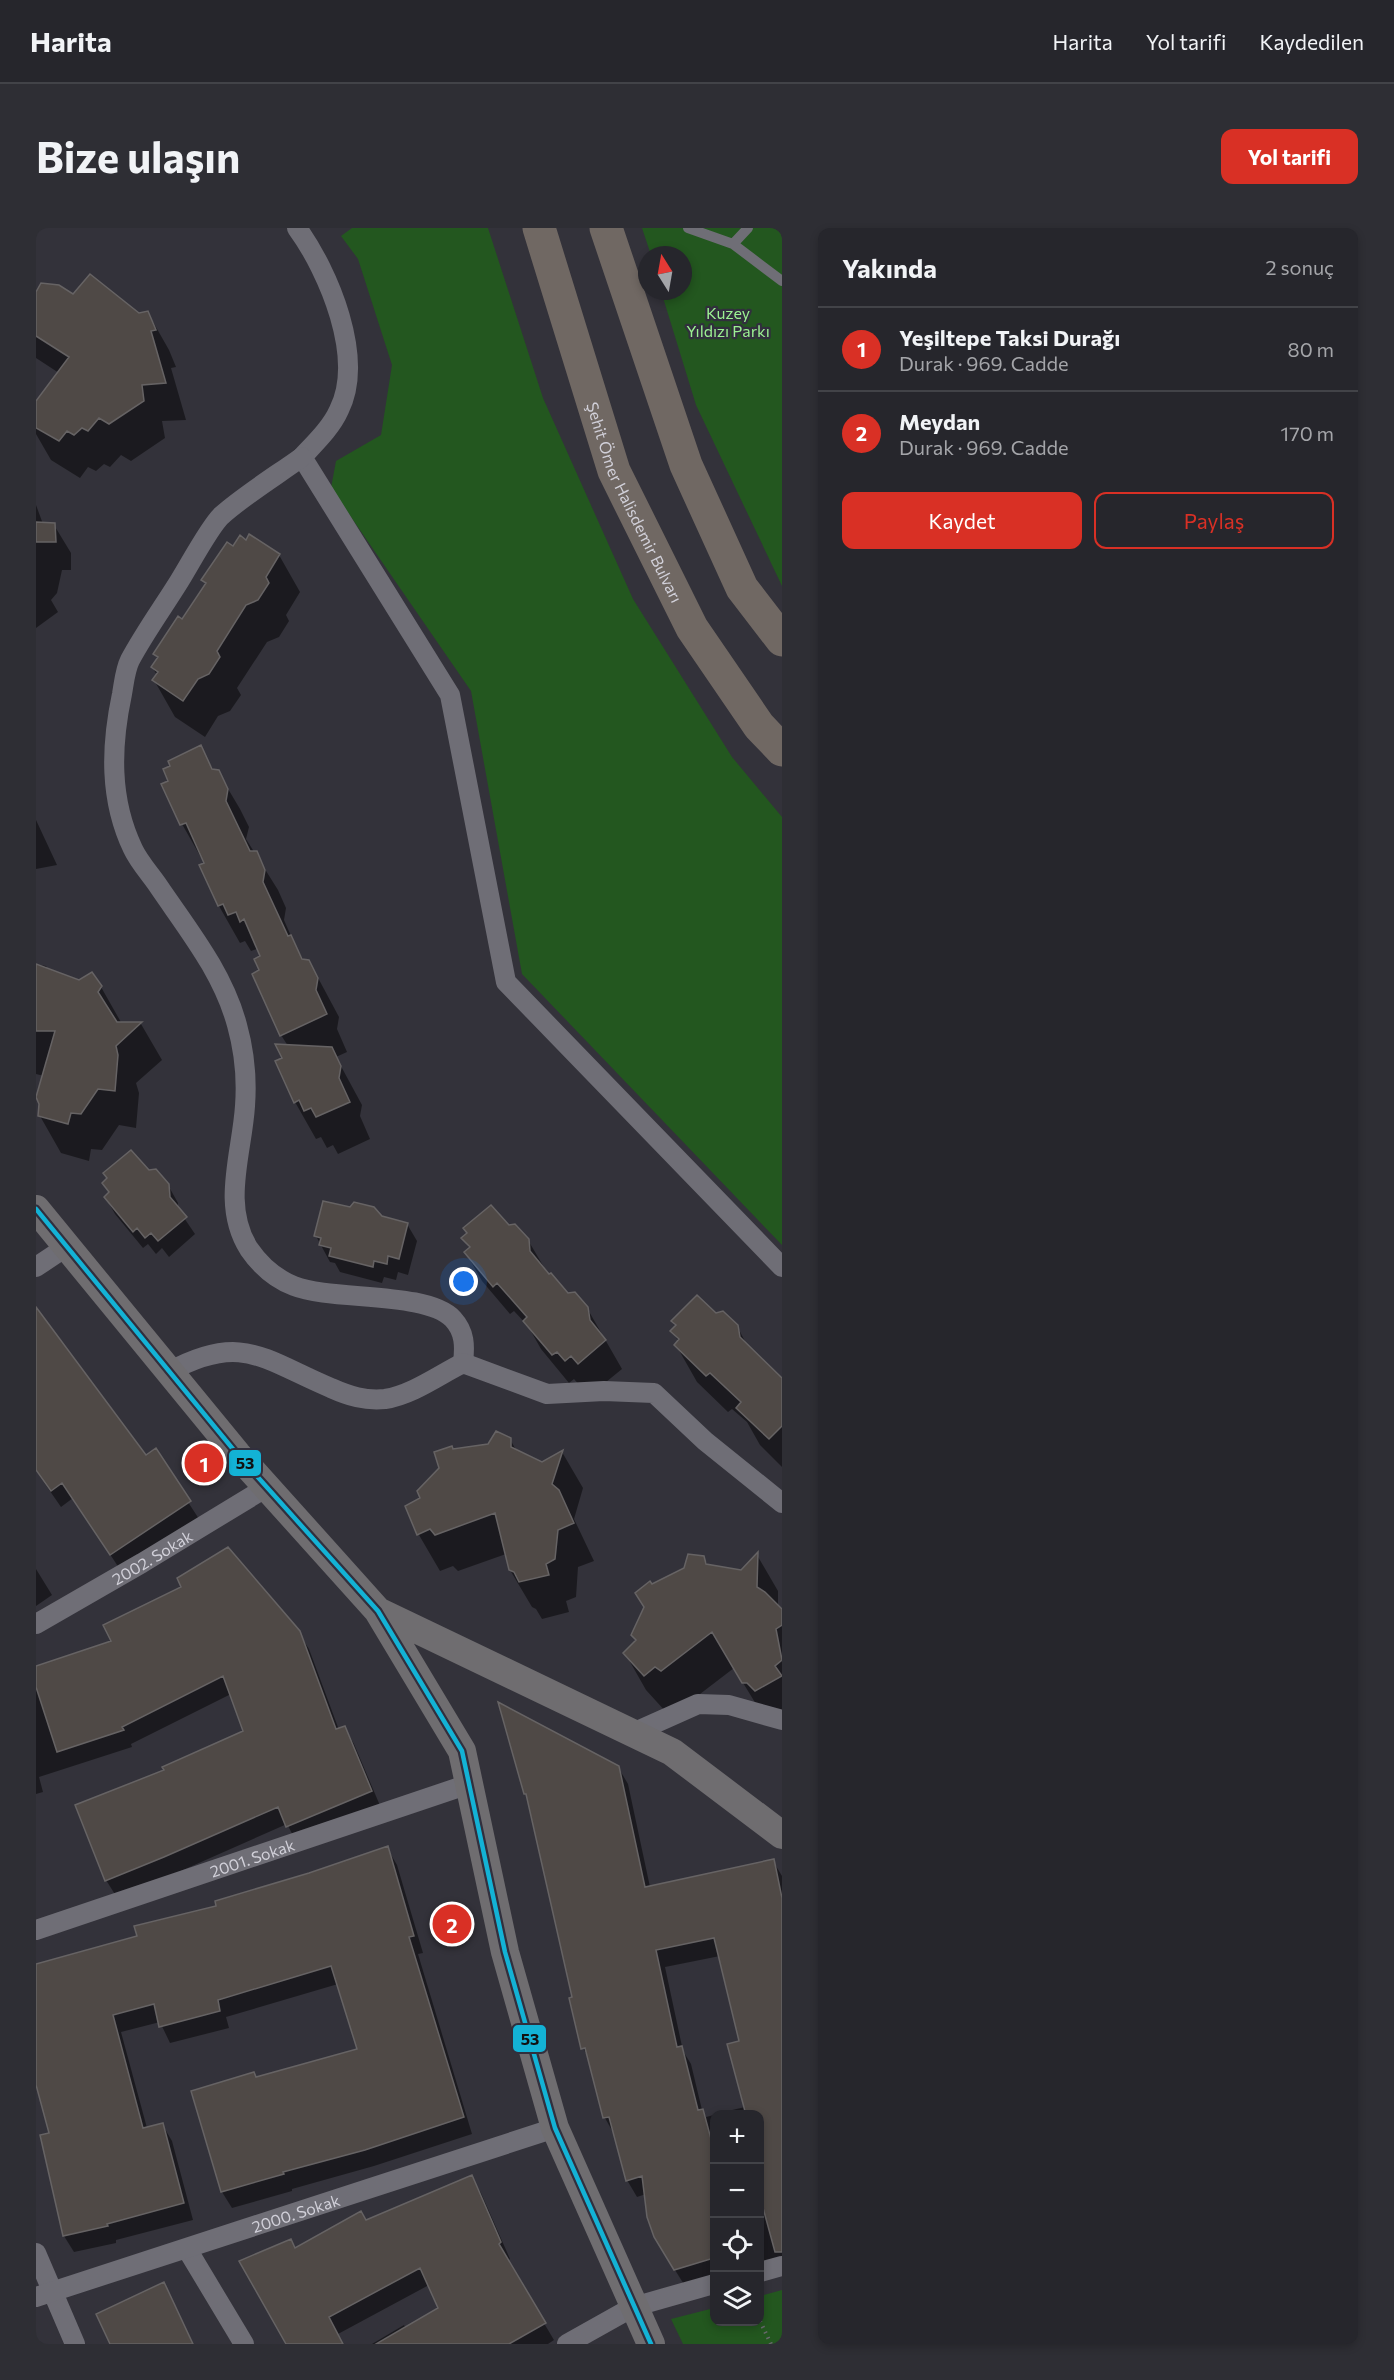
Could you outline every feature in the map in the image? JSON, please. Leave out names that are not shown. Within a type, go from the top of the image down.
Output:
[{"type":"highway","name":"Şehit Ömer Halisdemir Bulvarı","points":[[539,228],[614,471],[692,628],[759,726],[782,750]]},
{"type":"highway","points":[[606,228],[686,465],[742,588],[782,640]]},
{"type":"street","points":[[297,228],[318,264],[333,297],[349,359],[347,388],[339,411],[302,457],[219,517],[129,663],[114,731],[113,760],[116,793],[133,850],[216,972],[237,1024],[244,1070],[245,1107],[234,1188],[239,1228],[247,1246],[256,1259],[273,1275],[294,1286],[322,1293],[379,1298],[440,1309],[452,1318],[460,1330],[465,1344],[463,1363]]},
{"type":"street","points":[[302,457],[450,695],[506,982],[782,1267]]},
{"type":"street","points":[[36,1209],[267,1487],[378,1611],[462,1751],[505,1952],[555,2128],[651,2344]]},
{"type":"street","points":[[36,1267],[66,1247]]},
{"type":"street","points":[[170,1372],[193,1359],[215,1352],[236,1351],[254,1353],[348,1395],[367,1399],[385,1399],[403,1394],[463,1363],[547,1394],[604,1391],[654,1393],[705,1441],[782,1503]]},
{"type":"street","name":"2002. Sokak","points":[[36,1624],[267,1487]]},
{"type":"street","points":[[378,1611],[672,1752],[782,1835]]},
{"type":"street","points":[[633,1733],[698,1704],[729,1705],[782,1720]]},
{"type":"street","name":"2001. Sokak","points":[[36,1930],[469,1784]]},
{"type":"street","name":"2000. Sokak","points":[[44,2295],[555,2128]]},
{"type":"street","points":[[187,2249],[244,2344]]},
{"type":"street","points":[[36,2253],[44,2295],[75,2344]]},
{"type":"street","points":[[764,2271],[782,2266]]},
{"type":"street","points":[[567,2344],[633,2307],[710,2285]]},
{"type":"lane","points":[[688,228],[733,244],[782,281]]},
{"type":"lane","points":[[733,244],[748,228]]},
{"type":"path","points":[[762,2326],[771,2344]]},
{"type":"green space","points":[[352,228],[488,228],[543,398],[633,599],[732,757],[782,817],[782,1245],[522,974],[471,691],[331,488],[336,461],[381,435],[392,365],[358,259],[341,236]]},
{"type":"green space","name":"Kuzey Yıldızı Parkı","points":[[642,228],[782,228],[782,586],[696,405],[664,300],[692,300],[692,246],[648,246]]},
{"type":"green space","points":[[782,2290],[782,2344],[683,2344],[671,2319],[710,2309],[710,2326],[764,2326],[764,2295]]},
{"type":"building","points":[[90,274],[139,313],[148,311],[156,330],[151,331],[166,383],[142,385],[144,401],[109,424],[99,418],[88,431],[82,428],[74,435],[67,431],[59,441],[36,428],[36,401],[69,357],[36,336],[36,292],[41,283],[59,285],[73,294]]},
{"type":"building","points":[[36,522],[55,523],[56,542],[36,542]]},
{"type":"building","points":[[249,534],[280,554],[266,577],[269,583],[258,600],[246,605],[217,651],[220,657],[209,674],[198,679],[183,701],[152,680],[158,672],[151,667],[158,657],[153,654],[178,616],[182,619],[206,583],[201,580],[227,542],[233,546],[240,535],[246,540]]},
{"type":"building","points":[[201,745],[212,769],[219,770],[228,789],[226,801],[250,851],[257,851],[265,870],[263,882],[288,936],[291,935],[302,959],[309,960],[318,978],[316,990],[327,1014],[280,1036],[252,974],[259,970],[254,959],[260,956],[244,919],[240,922],[236,912],[228,915],[223,904],[218,906],[199,865],[204,863],[186,823],[180,825],[161,784],[168,781],[163,769],[170,766],[168,761]]},
{"type":"building","points":[[36,964],[79,980],[92,972],[102,986],[98,992],[117,1022],[142,1022],[116,1046],[118,1055],[115,1091],[98,1089],[81,1114],[71,1113],[68,1124],[38,1116],[39,1104],[36,1097],[55,1031],[36,1031]]},
{"type":"building","points":[[275,1044],[332,1047],[341,1066],[339,1078],[350,1102],[316,1117],[311,1108],[304,1111],[299,1100],[294,1103],[275,1061],[282,1058]]},
{"type":"building","points":[[131,1150],[149,1170],[156,1169],[169,1184],[170,1197],[187,1217],[158,1241],[151,1233],[145,1238],[137,1228],[133,1232],[104,1197],[109,1192],[102,1183],[107,1178],[103,1173]]},
{"type":"building","points":[[323,1201],[350,1207],[354,1202],[374,1207],[382,1216],[408,1223],[399,1259],[388,1256],[387,1264],[374,1261],[373,1267],[329,1256],[331,1248],[319,1245],[321,1238],[314,1236]]},
{"type":"building","points":[[491,1205],[509,1225],[515,1224],[529,1239],[530,1251],[549,1274],[551,1273],[568,1293],[575,1292],[588,1307],[590,1320],[606,1340],[578,1364],[571,1356],[565,1361],[557,1352],[552,1355],[523,1321],[527,1317],[497,1283],[493,1287],[464,1252],[470,1247],[461,1238],[467,1233],[463,1228]]},
{"type":"building","points":[[697,1295],[716,1313],[723,1311],[738,1325],[740,1337],[782,1378],[782,1426],[769,1439],[736,1408],[741,1402],[710,1373],[706,1376],[674,1345],[679,1339],[670,1331],[676,1325],[671,1321]]},
{"type":"building","points":[[36,1307],[146,1455],[156,1448],[191,1501],[110,1555],[62,1483],[51,1491],[36,1470]]},
{"type":"building","points":[[496,1431],[511,1438],[511,1447],[542,1462],[563,1450],[552,1484],[559,1490],[574,1523],[558,1530],[555,1559],[546,1564],[549,1575],[519,1582],[514,1572],[509,1570],[495,1513],[435,1535],[430,1529],[417,1535],[405,1506],[420,1498],[417,1491],[439,1468],[434,1452],[452,1446],[453,1449],[488,1444]]},
{"type":"building","points":[[228,1547],[300,1631],[336,1729],[345,1726],[372,1791],[286,1827],[278,1807],[105,1881],[75,1805],[164,1770],[162,1767],[243,1731],[223,1676],[122,1727],[124,1730],[57,1752],[36,1687],[36,1666],[111,1641],[103,1625],[181,1587],[177,1578]]},
{"type":"building","points":[[758,1552],[757,1587],[782,1609],[782,1625],[776,1629],[782,1660],[775,1666],[782,1676],[755,1691],[747,1683],[742,1683],[712,1632],[661,1671],[655,1667],[644,1676],[623,1653],[636,1640],[631,1635],[644,1607],[635,1593],[650,1581],[652,1584],[684,1568],[688,1554],[704,1556],[706,1564],[741,1570]]},
{"type":"building","points":[[498,1702],[619,1766],[645,1887],[774,1859],[782,1898],[782,2252],[775,2252],[764,2211],[764,2110],[745,2110],[727,2044],[739,2041],[714,1938],[656,1950],[677,2047],[682,2046],[698,2110],[703,2109],[710,2135],[710,2259],[674,2270],[654,2237],[647,2217],[642,2176],[626,2181],[609,2117],[603,2118],[585,2048],[581,2049],[569,1998],[572,1997],[526,1794],[524,1794]]},
{"type":"building","points":[[388,1846],[414,1936],[409,1937],[464,2117],[365,2150],[283,2172],[284,2174],[221,2192],[191,2091],[254,2072],[256,2077],[357,2049],[331,1966],[218,2000],[220,2011],[159,2027],[154,2004],[113,2015],[143,2128],[163,2123],[184,2203],[107,2224],[108,2226],[63,2236],[40,2135],[49,2133],[36,2085],[36,1964],[137,1936],[134,1926],[216,1906],[215,1901]]},
{"type":"building","points":[[472,2175],[501,2242],[499,2244],[546,2323],[509,2344],[376,2344],[438,2308],[420,2268],[329,2317],[343,2344],[286,2344],[239,2261],[291,2239],[295,2248],[361,2211],[366,2220]]},
{"type":"building","points":[[164,2282],[193,2344],[110,2344],[96,2314]]},
{"type":"transit line","name":"53","points":[[36,1209],[237,1454],[378,1611],[462,1751],[505,1952],[555,2128],[651,2344]]},
{"type":"place","name":"Yeşiltepe Taksi Durağı","points":[[204,1463]]},
{"type":"place","name":"Meydan","points":[[452,1924]]}]
